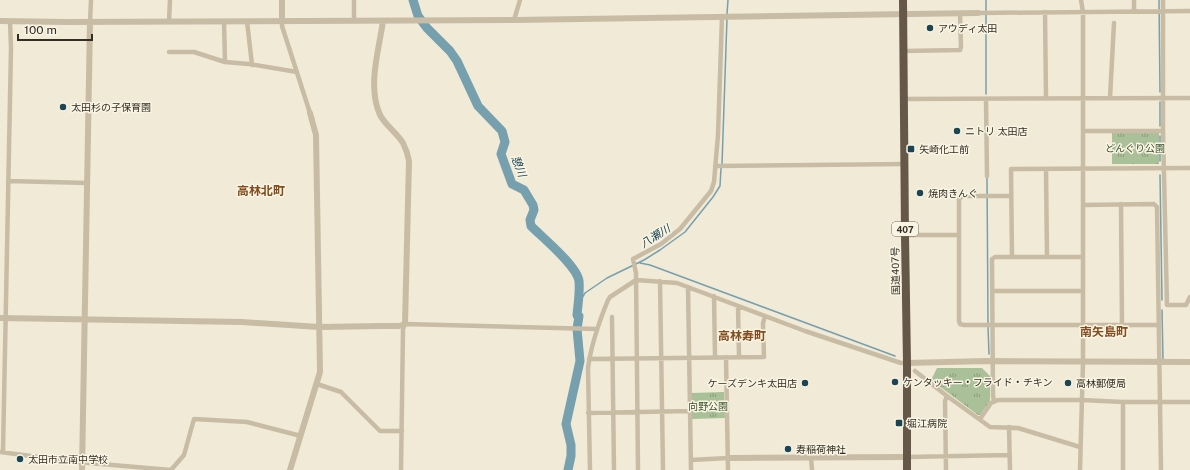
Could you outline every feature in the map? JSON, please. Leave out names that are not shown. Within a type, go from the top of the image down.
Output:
[{"type":"highway","name":"国道407号","points":[[903,0],[907,470]]},
{"type":"street","points":[[82,470],[91,0]]},
{"type":"street","points":[[169,22],[170,0]]},
{"type":"street","points":[[282,0],[282,26],[316,135],[320,372],[290,470]]},
{"type":"street","points":[[354,0],[354,21]]},
{"type":"street","points":[[514,20],[520,0]]},
{"type":"street","points":[[1080,470],[1083,362],[1083,12],[1081,0]]},
{"type":"street","points":[[1134,0],[1134,11]]},
{"type":"street","points":[[1163,0],[1163,131],[1167,305]]},
{"type":"street","points":[[0,21],[224,22],[514,20],[1190,11]]},
{"type":"street","points":[[1045,12],[1046,98]]},
{"type":"street","points":[[904,51],[960,50],[960,14]]},
{"type":"street","points":[[638,470],[636,270],[633,259],[661,244],[685,224],[710,191],[714,182],[726,17]]},
{"type":"street","points":[[383,20],[376,71],[376,103],[381,116],[403,143],[409,161],[405,324],[403,329],[401,470]]},
{"type":"street","points":[[10,21],[8,181],[3,318],[1,452],[82,462],[171,470],[184,455],[194,419],[247,422],[301,436]]},
{"type":"street","points":[[247,21],[252,65]]},
{"type":"street","points":[[224,22],[225,62]]},
{"type":"street","points":[[1110,98],[1114,23]]},
{"type":"street","points":[[169,52],[194,52],[225,62],[297,72]]},
{"type":"street","points":[[986,98],[987,176]]},
{"type":"street","points":[[904,99],[1190,98]]},
{"type":"street","points":[[1083,131],[1163,131]]},
{"type":"street","points":[[716,166],[905,164]]},
{"type":"street","points":[[1012,257],[1011,169],[1190,168]]},
{"type":"street","points":[[1046,169],[1047,257]]},
{"type":"street","points":[[8,181],[88,183]]},
{"type":"street","points":[[1011,196],[961,197],[959,201],[958,235],[960,322],[964,325],[1158,325]]},
{"type":"street","points":[[1121,204],[1122,325]]},
{"type":"street","points":[[1083,205],[1154,204],[1157,207],[1160,470]]},
{"type":"street","points":[[904,235],[958,235]]},
{"type":"street","points":[[994,401],[992,396],[992,259],[995,257],[1083,257]]},
{"type":"street","points":[[590,470],[588,413],[589,359],[597,329],[610,297],[636,280],[677,283],[805,331],[901,363],[993,361],[1190,362]]},
{"type":"street","points":[[660,281],[663,470]]},
{"type":"street","points":[[688,287],[691,470]]},
{"type":"street","points":[[992,291],[1083,291]]},
{"type":"street","points":[[714,296],[715,357]]},
{"type":"street","points":[[1158,305],[1186,305],[1190,297]]},
{"type":"street","points":[[738,306],[739,357]]},
{"type":"street","points":[[589,359],[764,357],[765,316]]},
{"type":"street","points":[[3,318],[242,322],[319,327],[399,326],[405,324],[597,329]]},
{"type":"street","points":[[612,318],[614,470]]},
{"type":"street","points":[[726,357],[728,470]]},
{"type":"street","points":[[915,371],[980,420],[994,428],[1018,428],[1080,447]]},
{"type":"street","points":[[317,384],[341,392],[380,431],[402,431]]},
{"type":"street","points":[[946,470],[947,396]]},
{"type":"street","points":[[994,401],[1082,400],[1123,402],[1190,402]]},
{"type":"street","points":[[980,420],[994,401]]},
{"type":"street","points":[[1123,402],[1123,470]]},
{"type":"street","points":[[588,413],[690,411]]},
{"type":"street","points":[[1009,428],[1010,470]]},
{"type":"street","points":[[691,460],[728,458],[946,457],[1009,455]]},
{"type":"street","points":[[811,458],[812,470]]},
{"type":"green space","name":"どんぐり公園","points":[[1112,133],[1159,133],[1159,164],[1112,164]]},
{"type":"green space","points":[[937,368],[982,368],[990,376],[990,401],[980,415],[931,380]]},
{"type":"green space","name":"向野公園","points":[[724,392],[725,418],[692,419],[691,393]]},
{"type":"waterway","name":"憩川","points":[[413,0],[418,16],[427,28],[450,51],[457,61],[478,106],[502,131],[505,142],[501,154],[512,184],[524,190],[533,205],[534,210],[530,220],[531,226],[566,260],[577,275],[579,281],[577,315],[579,316],[577,329],[580,361],[566,424],[571,445],[571,456],[568,470]]},
{"type":"waterway","name":"八瀬川","points":[[727,14],[728,0]]},
{"type":"waterway","points":[[986,0],[986,94]]},
{"type":"waterway","points":[[1159,0],[1160,92]]},
{"type":"waterway","name":"八瀬川","points":[[722,164],[727,18]]},
{"type":"waterway","points":[[1160,102],[1160,126]]},
{"type":"waterway","points":[[1160,136],[1160,161]]},
{"type":"waterway","name":"八瀬川","points":[[579,316],[580,301],[585,293],[607,278],[644,260],[685,232],[720,186],[721,168]]},
{"type":"waterway","points":[[1160,175],[1162,300]]},
{"type":"waterway","points":[[987,177],[988,323]]},
{"type":"waterway","points":[[640,263],[650,265],[895,356]]},
{"type":"waterway","points":[[1162,310],[1163,360]]},
{"type":"waterway","points":[[988,327],[989,354]]},
{"type":"place","name":"アウディ太田","points":[[930,28]]},
{"type":"place","name":"太田杉の子保育園","points":[[63,107]]},
{"type":"place","name":"ニトリ 太田店","points":[[957,131]]},
{"type":"place","name":"矢崎化工前","points":[[911,149]]},
{"type":"place","name":"焼肉きんぐ","points":[[920,193]]},
{"type":"place","name":"ケンタッキー・フライド・チキン","points":[[895,382]]},
{"type":"place","name":"ケーズデンキ太田店","points":[[805,383]]},
{"type":"place","name":"高林郵便局","points":[[1068,383]]},
{"type":"place","name":"堀江病院","points":[[899,423]]},
{"type":"place","name":"寿稲荷神社","points":[[788,449]]},
{"type":"place","name":"太田市立南中学校","points":[[20,459]]},
{"type":"district","name":"高林北町","points":[[261,191]]},
{"type":"district","name":"南矢島町","points":[[1104,332]]},
{"type":"district","name":"高林寿町","points":[[742,336]]}]
